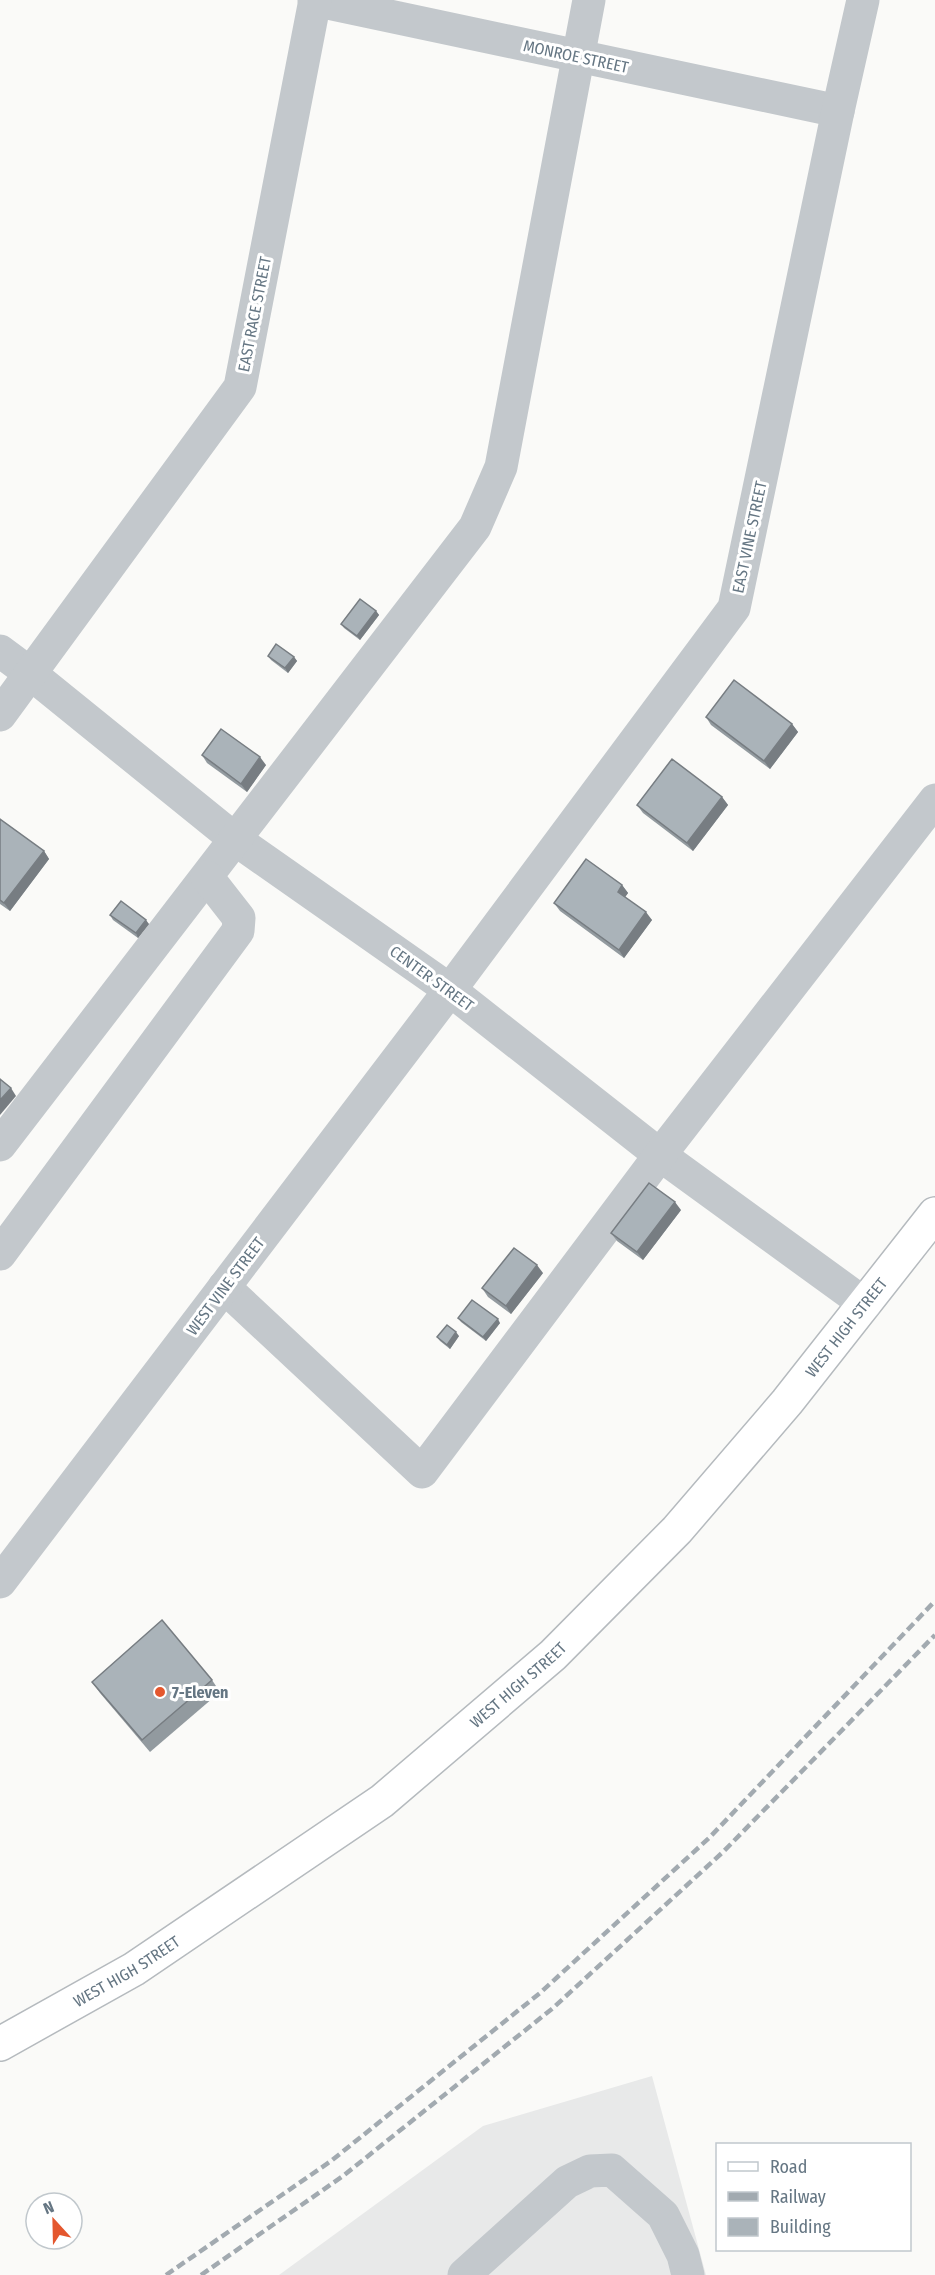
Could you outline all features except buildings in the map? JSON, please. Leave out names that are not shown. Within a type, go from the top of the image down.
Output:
[{"type":"main road","name":"WEST HIGH STREET","points":[[0,2044],[134,1969],[382,1801],[553,1655],[677,1530],[787,1402],[935,1214]]},
{"type":"street","name":"MONROE STREET","points":[[314,0],[838,111]]},
{"type":"street","name":"EAST RACE STREET","points":[[0,715],[240,387],[314,0]]},
{"type":"street","points":[[0,1145],[476,527],[501,467],[589,0]]},
{"type":"street","name":"EAST VINE STREET","points":[[450,990],[734,608],[838,111],[864,0]]},
{"type":"street","name":"CENTER STREET","points":[[0,651],[236,840],[450,990],[660,1155],[865,1304]]},
{"type":"street","points":[[224,1287],[422,1472],[660,1155],[935,800]]},
{"type":"street","points":[[0,1254],[238,931],[239,918],[207,877]]},
{"type":"street","name":"WEST VINE STREET","points":[[1,1578],[450,990]]},
{"type":"street","points":[[464,2275],[567,2182],[590,2171],[612,2170],[663,2215],[683,2255],[688,2275]]},
{"type":"shaded area","points":[[652,2076],[706,2275],[279,2275],[483,2126]]},
{"type":"railway","points":[[166,2275],[331,2161],[540,1993],[709,1838],[935,1601]]},
{"type":"railway","points":[[201,2275],[343,2176],[553,2008],[723,1852],[935,1635]]},
{"type":"place","name":"7-Eleven","points":[[160,1692]]}]
